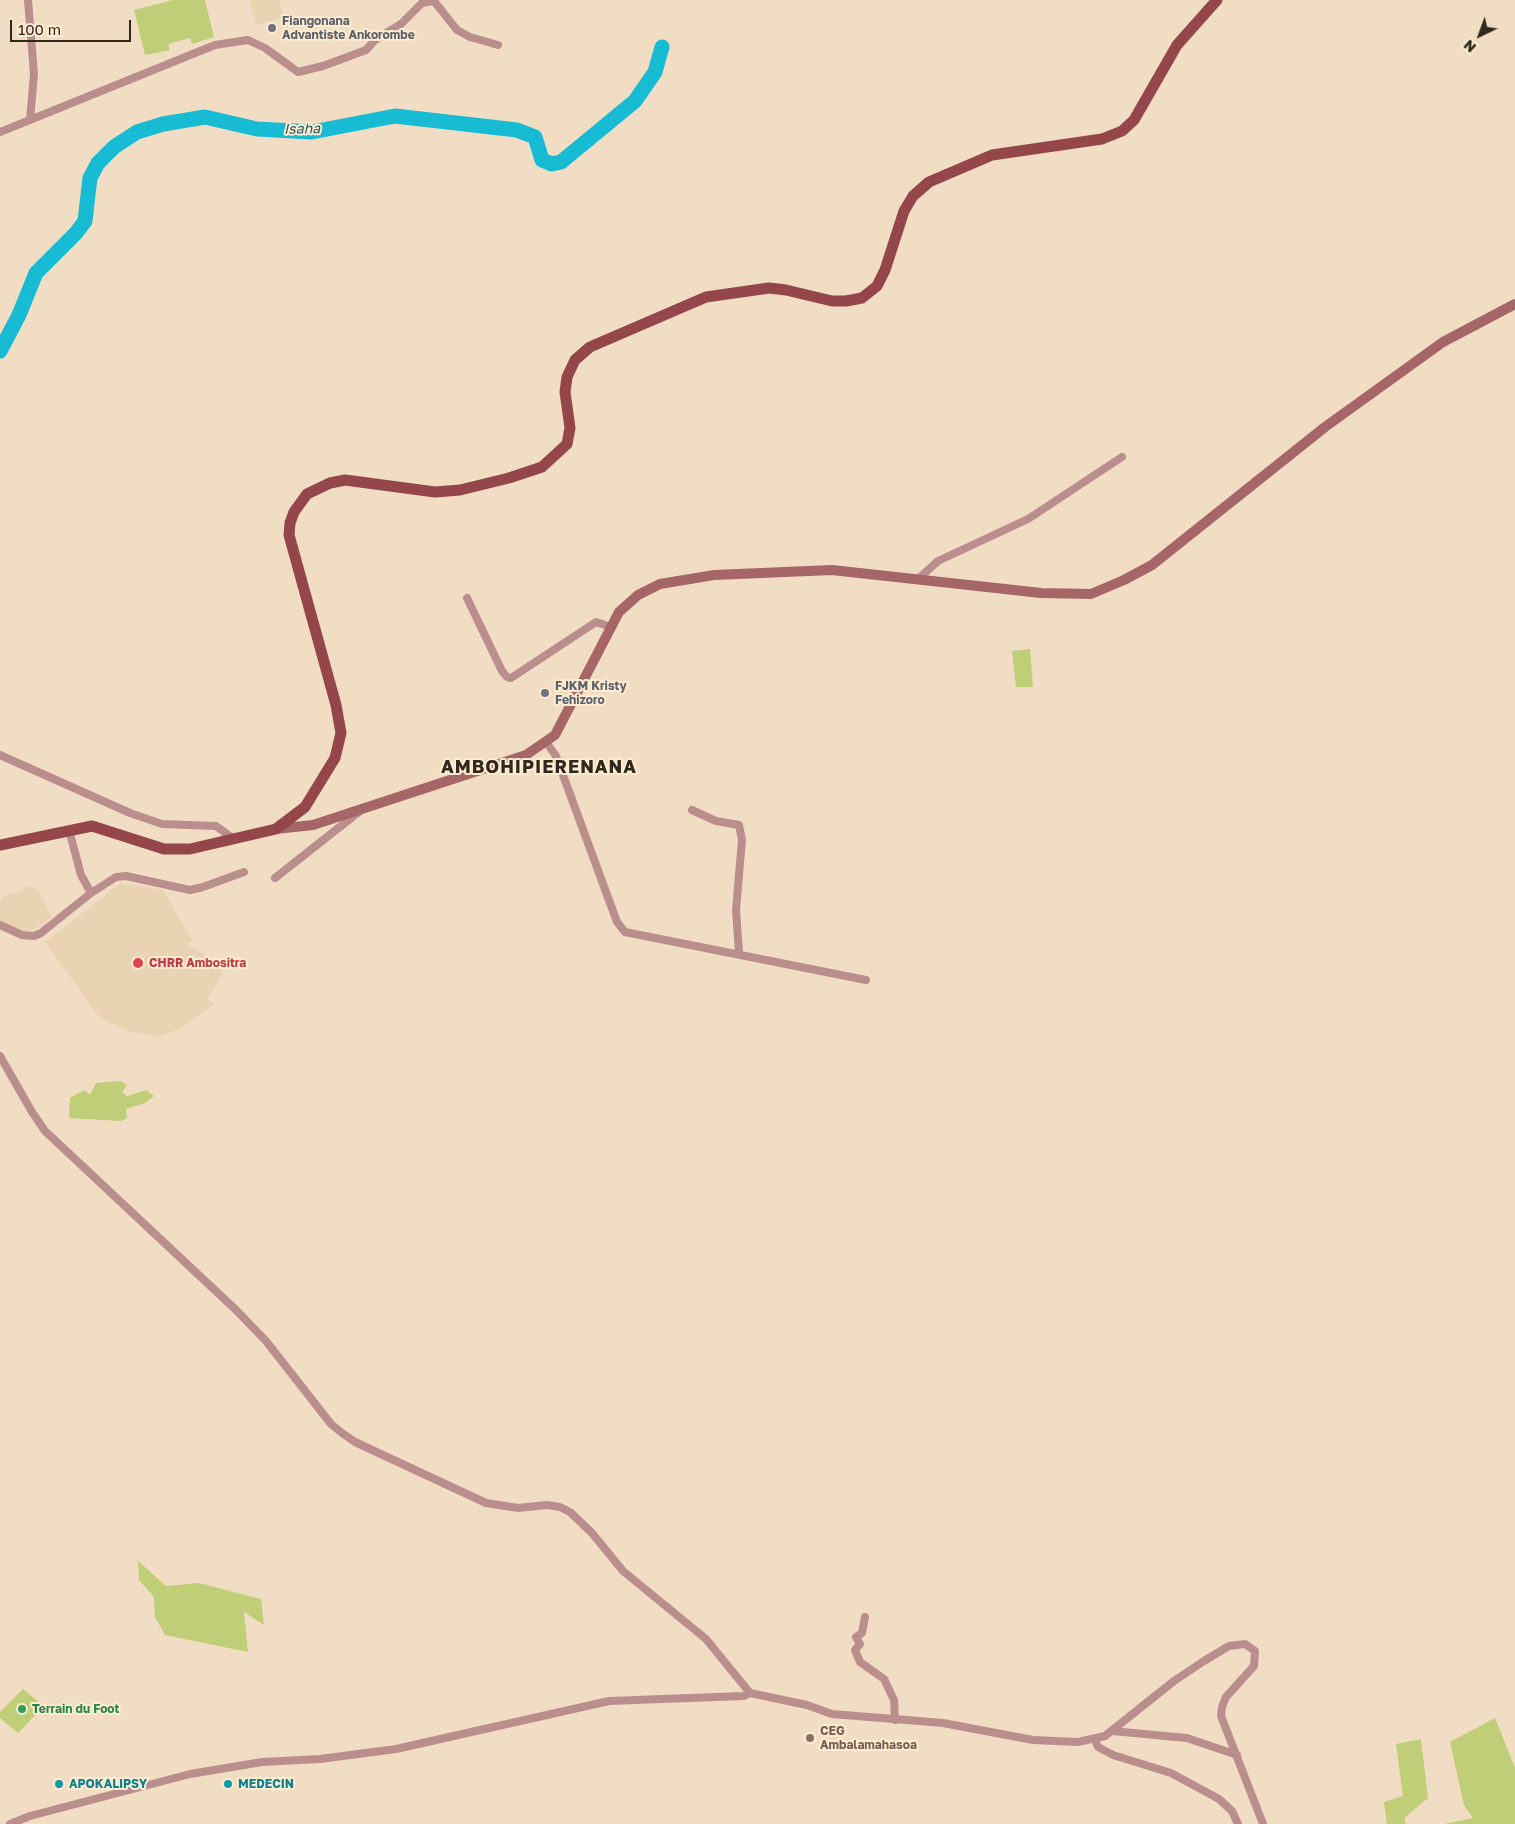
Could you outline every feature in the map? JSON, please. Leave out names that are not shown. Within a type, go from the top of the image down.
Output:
[{"type":"main road","points":[[0,845],[92,826],[164,849],[190,849],[276,829],[305,807],[335,758],[341,733],[336,705],[289,535],[290,523],[294,512],[307,494],[330,483],[346,480],[435,492],[460,490],[509,478],[542,467],[567,444],[570,428],[565,392],[566,377],[575,360],[590,347],[706,297],[769,288],[832,301],[862,298],[877,286],[885,270],[904,211],[913,196],[929,182],[992,155],[1102,139],[1122,131],[1134,120],[1177,45],[1217,0]]},
{"type":"street","points":[[28,0],[34,74],[30,120]]},
{"type":"street","points":[[0,132],[215,45],[248,40],[266,48],[298,72],[323,66],[366,50],[375,40],[401,24],[422,3],[434,1],[457,30],[470,37],[498,45]]},
{"type":"street","points":[[276,829],[313,825],[361,811],[526,755],[555,735],[619,612],[638,595],[660,584],[714,575],[832,570],[1042,593],[1091,594],[1124,580],[1152,565],[1325,427],[1443,342],[1515,304]]},
{"type":"street","points":[[918,580],[938,561],[1028,519],[1122,457]]},
{"type":"street","points":[[467,598],[502,671],[507,677],[512,678],[596,622],[611,627]]},
{"type":"street","points":[[546,742],[556,756],[617,922],[625,932],[739,953],[866,980]]},
{"type":"street","points":[[0,755],[138,816],[162,824],[216,826],[234,839]]},
{"type":"street","points":[[692,810],[716,821],[739,825],[742,840],[736,910],[739,953]]},
{"type":"street","points":[[275,878],[361,811]]},
{"type":"street","points":[[69,830],[81,875],[91,893]]},
{"type":"street","points":[[0,925],[22,935],[34,936],[41,933],[91,893],[116,877],[126,876],[190,890],[244,872]]},
{"type":"street","points":[[0,1056],[32,1112],[46,1131],[236,1309],[266,1341],[331,1424],[355,1442],[486,1503],[518,1508],[547,1505],[560,1507],[570,1512],[592,1533],[623,1571],[706,1638],[750,1693]]},
{"type":"street","points":[[865,1617],[862,1633],[856,1637],[860,1644],[855,1650],[860,1662],[884,1679],[894,1700],[895,1720]]},
{"type":"street","points":[[10,1824],[30,1816],[190,1774],[262,1762],[320,1759],[396,1749],[609,1702],[744,1696],[750,1693],[807,1705],[832,1714],[943,1723],[1024,1739],[1059,1743],[1095,1740],[1112,1731],[1174,1681],[1204,1661],[1229,1646],[1245,1644],[1255,1651],[1254,1666],[1232,1688],[1222,1707],[1221,1716],[1263,1824]]},
{"type":"street","points":[[1112,1731],[1187,1738],[1237,1755]]},
{"type":"street","points":[[1095,1740],[1098,1746],[1113,1754],[1171,1774],[1219,1799],[1232,1810],[1238,1824]]},
{"type":"shaded area","points":[[249,0],[279,0],[284,17],[256,25]]},
{"type":"shaded area","name":"CHRR Ambositra","points":[[121,883],[163,890],[192,940],[186,944],[212,959],[223,973],[208,999],[214,1004],[180,1029],[156,1037],[127,1031],[100,1018],[45,942]]},
{"type":"shaded area","points":[[29,885],[39,891],[52,917],[35,929],[25,931],[0,921],[0,902],[5,895],[16,893]]},
{"type":"green space","points":[[173,0],[205,0],[214,37],[192,44],[190,38],[168,44],[170,50],[145,55],[134,10]]},
{"type":"green space","points":[[1030,649],[1033,687],[1016,687],[1012,651]]},
{"type":"green space","points":[[120,1081],[127,1085],[122,1092],[127,1096],[146,1090],[154,1096],[145,1103],[126,1109],[127,1118],[121,1121],[69,1118],[70,1098],[85,1090],[90,1095],[96,1083]]},
{"type":"green space","points":[[138,1561],[166,1586],[199,1583],[261,1599],[264,1625],[244,1612],[248,1652],[165,1635],[155,1617],[154,1597],[139,1580]]},
{"type":"green space","name":"Terrain du Foot","points":[[23,1689],[44,1706],[18,1733],[0,1718],[0,1712]]},
{"type":"green space","points":[[1495,1718],[1515,1768],[1515,1824],[1444,1824],[1473,1818],[1464,1805],[1450,1742]]},
{"type":"green space","points":[[1421,1739],[1428,1798],[1404,1818],[1406,1824],[1387,1824],[1384,1802],[1403,1796],[1396,1744]]},
{"type":"waterway","name":"Isaha","points":[[0,351],[19,315],[36,273],[76,233],[85,221],[90,178],[98,163],[114,147],[137,132],[163,124],[205,117],[257,129],[312,132],[395,116],[517,130],[535,137],[542,160],[552,164],[561,162],[635,101],[655,72],[662,47]]},
{"type":"place","name":"Fiangonana Advantiste Ankorombe","points":[[272,28]]},
{"type":"place","name":"FJKM Kristy Fehizoro","points":[[545,693]]},
{"type":"place","name":"CHRR Ambositra","points":[[138,963]]},
{"type":"place","name":"Terrain du Foot","points":[[22,1709]]},
{"type":"place","name":"CEG Ambalamahasoa","points":[[810,1738]]},
{"type":"place","name":"APOKALIPSY","points":[[59,1784]]},
{"type":"place","name":"MEDECIN","points":[[228,1784]]},
{"type":"district","name":"AMBOHIPIERENANA","points":[[539,767]]}]
